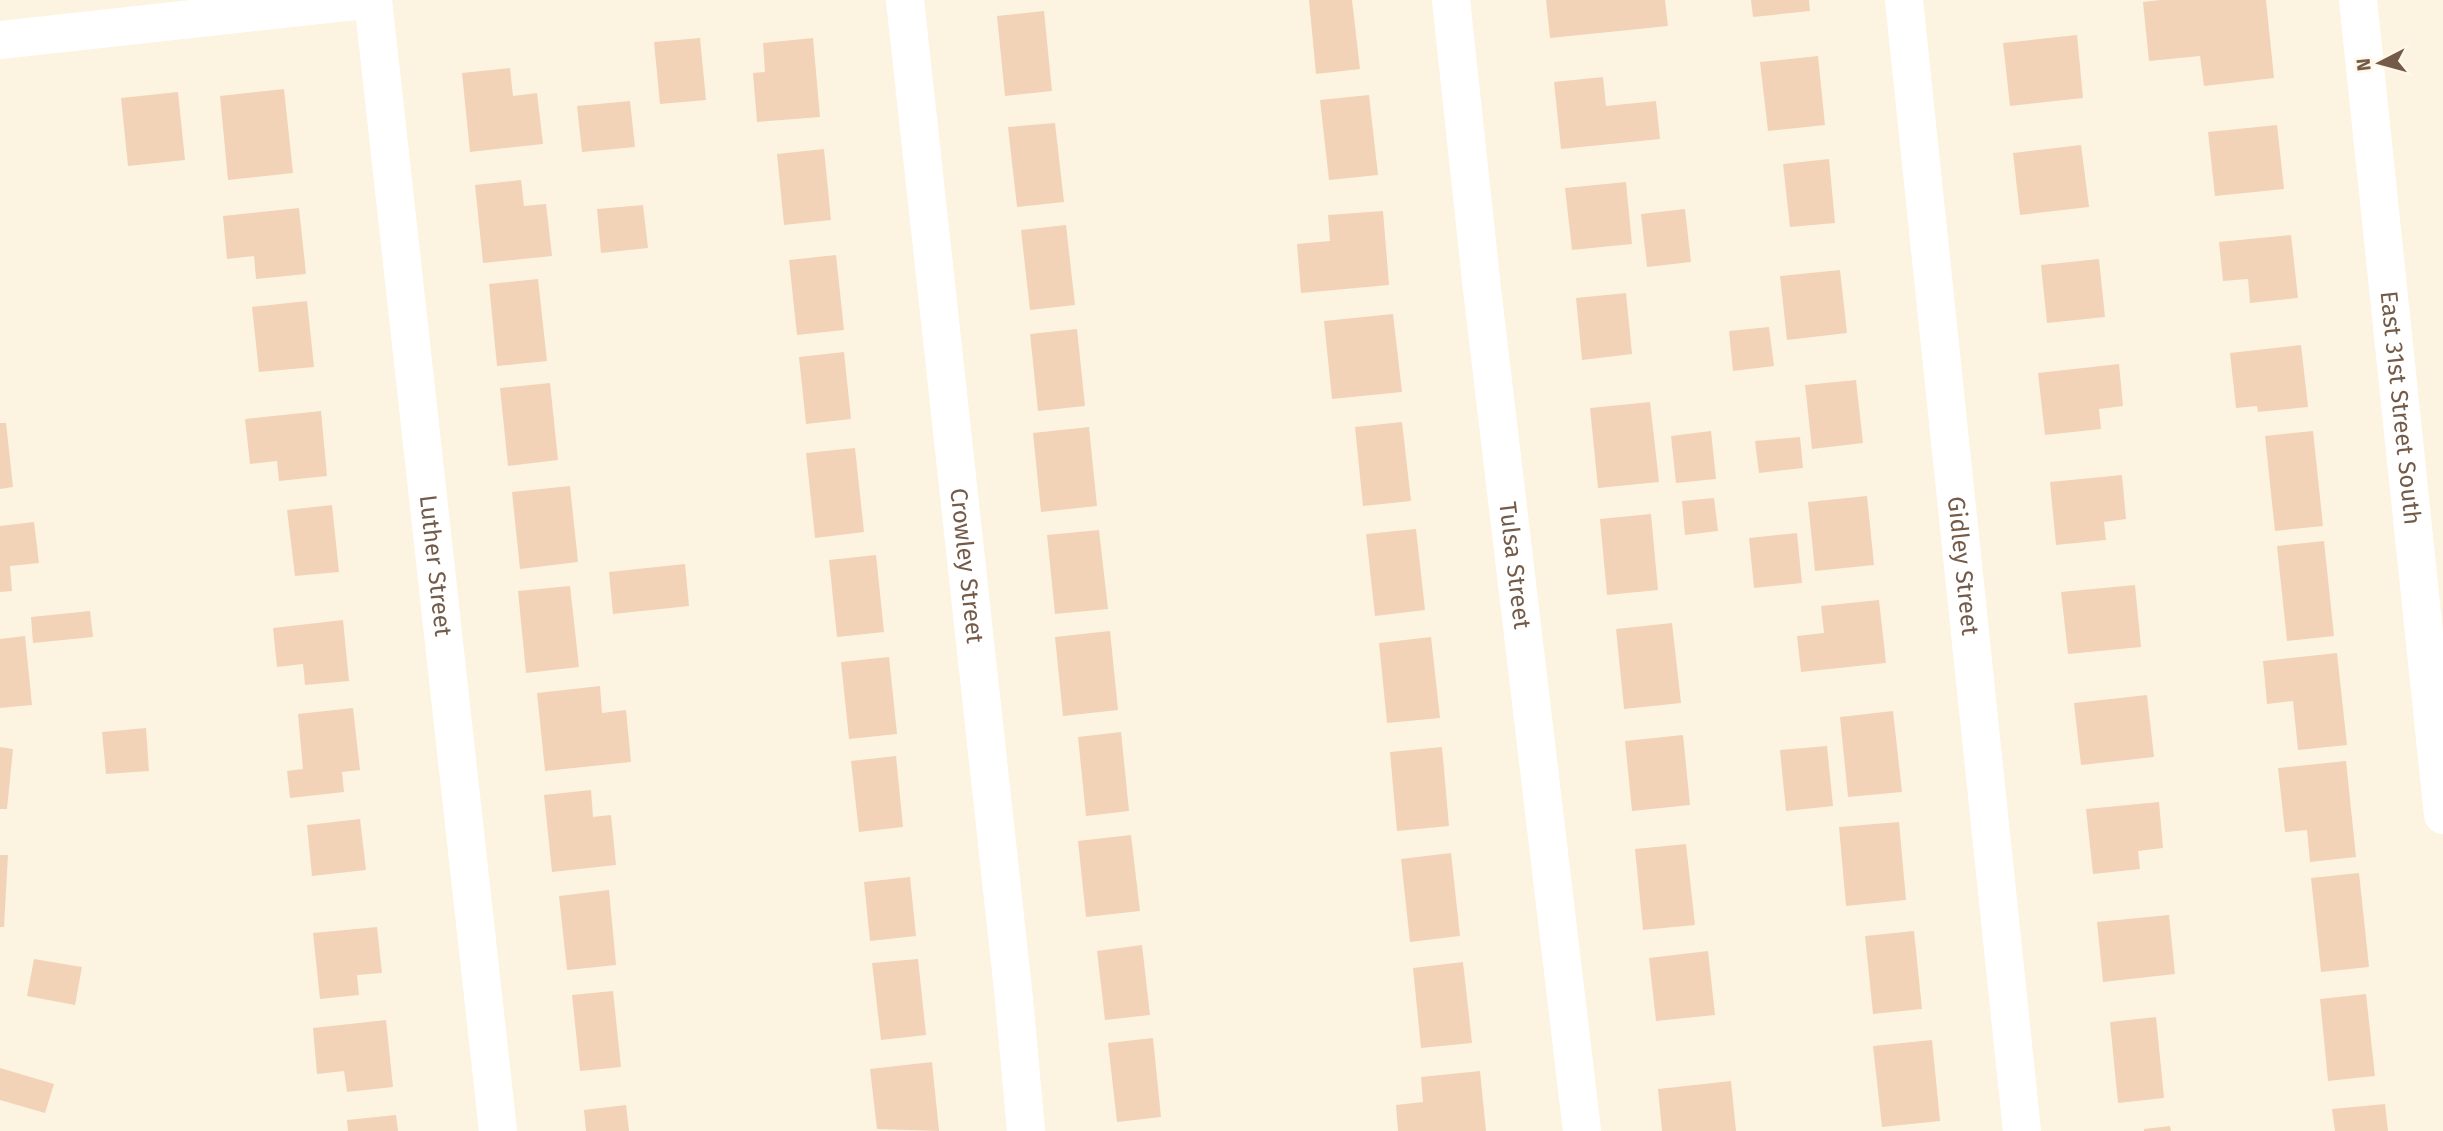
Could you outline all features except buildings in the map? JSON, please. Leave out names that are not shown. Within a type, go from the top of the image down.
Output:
[{"type":"street","points":[[0,40],[143,12],[364,0]]},
{"type":"street","name":"Luther Street","points":[[373,0],[498,1131]]},
{"type":"street","name":"Crowley Street","points":[[905,0],[1013,985],[1026,1131]]},
{"type":"street","name":"Tulsa Street","points":[[1451,0],[1485,317],[1582,1131]]},
{"type":"street","name":"Gidley Street","points":[[1904,0],[2022,1131]]},
{"type":"street","name":"East 31st Street South","points":[[2358,0],[2443,815]]}]
